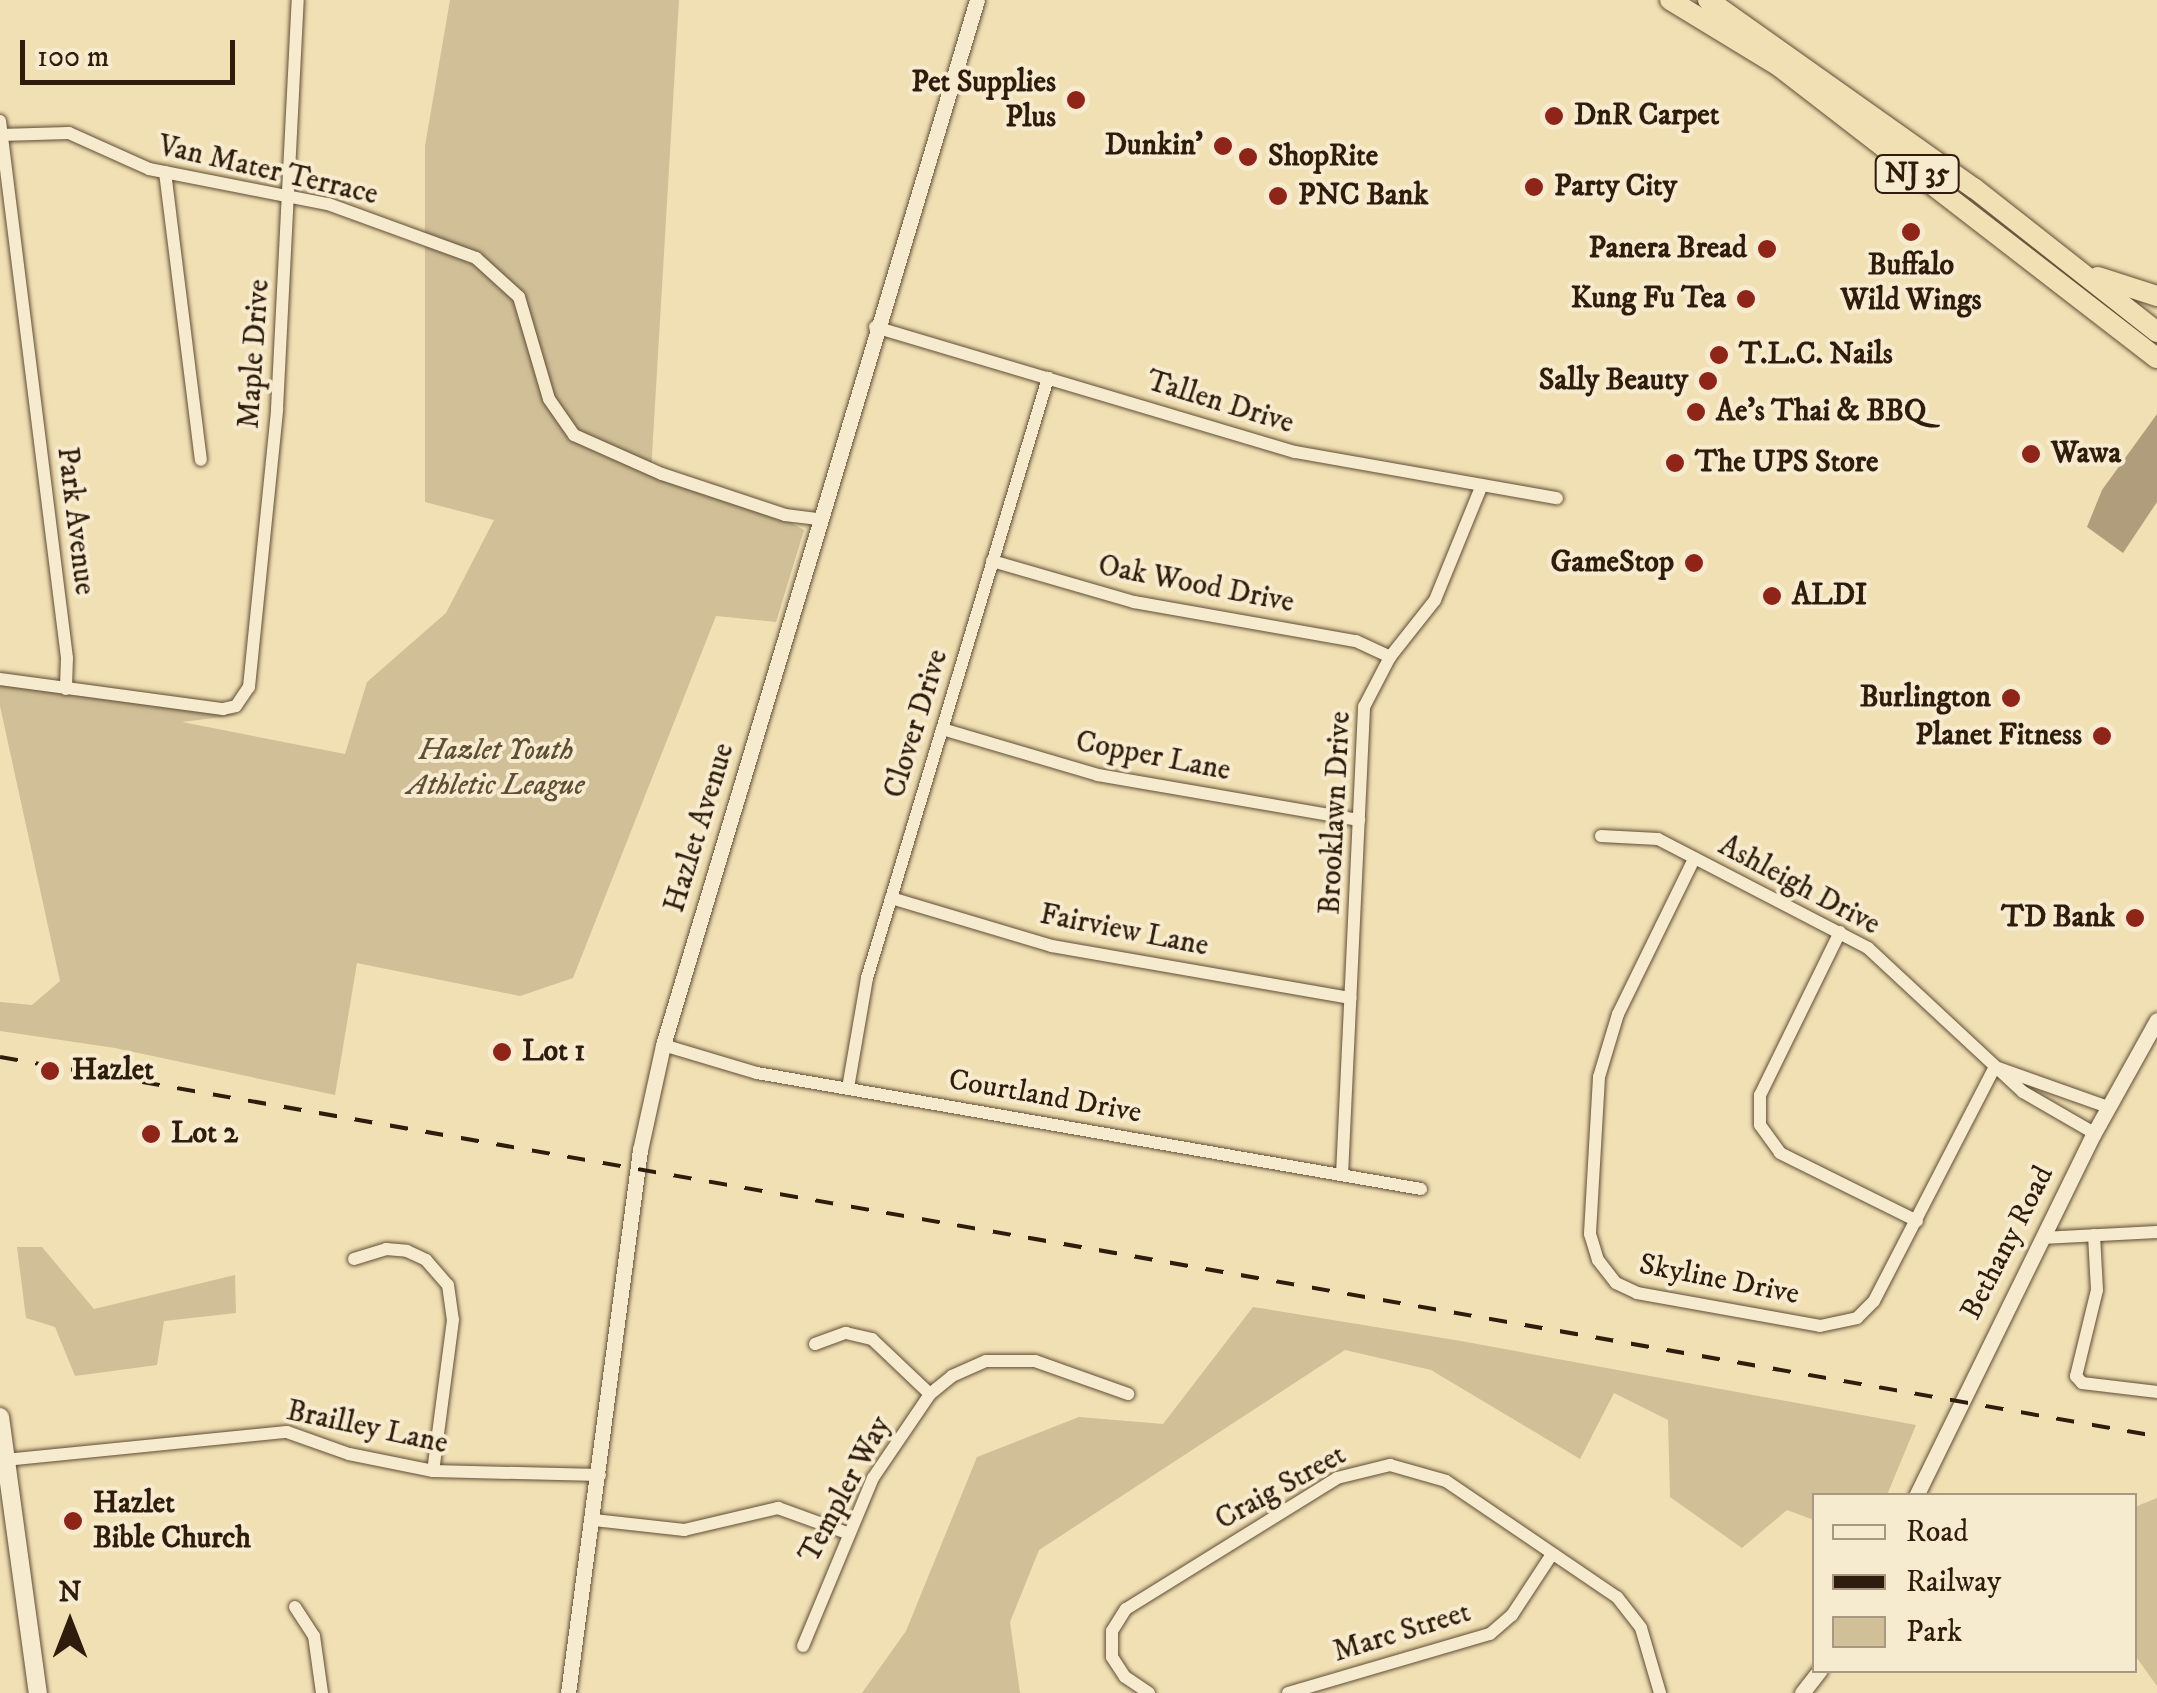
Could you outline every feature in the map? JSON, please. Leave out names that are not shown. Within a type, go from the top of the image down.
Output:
[{"type":"highway","name":"NJ 35","points":[[1670,0],[1793,77],[2157,358]]},
{"type":"highway","name":"NJ 35","points":[[1708,0],[1793,55],[2073,264],[2157,332]]},
{"type":"highway","points":[[2073,264],[2132,292],[2157,296]]},
{"type":"main road","points":[[0,1417],[6,1460],[6,1535],[38,1693]]},
{"type":"street","name":"Maple Drive","points":[[66,689],[208,708],[236,706],[249,686],[289,196],[298,0]]},
{"type":"street","name":"Hazlet Avenue","points":[[568,1693],[600,1476],[640,1150],[662,1045],[875,327],[977,0]]},
{"type":"street","name":"Van Mater Terrace","points":[[1,130],[69,133],[165,172],[289,196],[453,248],[496,272],[528,314],[554,410],[585,443],[785,515],[819,518]]},
{"type":"street","name":"Park Avenue","points":[[1,130],[67,658],[66,689]]},
{"type":"street","points":[[165,172],[201,460]]},
{"type":"street","name":"Tallen Drive","points":[[875,327],[1295,452],[1557,498]]},
{"type":"street","name":"Clover Drive","points":[[848,1088],[867,978],[1048,378]]},
{"type":"street","name":"Brooklawn Drive","points":[[1342,1175],[1364,707],[1390,656],[1435,600],[1482,485]]},
{"type":"street","name":"Oak Wood Drive","points":[[992,561],[1134,602],[1356,641],[1390,656]]},
{"type":"street","points":[[0,680],[66,689]]},
{"type":"street","name":"Copper Lane","points":[[942,729],[1098,775],[1359,820]]},
{"type":"street","name":"Ashleigh Drive","points":[[1601,836],[1640,834],[1840,932],[1880,957],[2022,1092],[2094,1134]]},
{"type":"street","name":"Skyline Drive","points":[[1694,859],[1603,1055],[1590,1234],[1606,1273],[1636,1293],[1841,1324],[1874,1302],[1995,1067]]},
{"type":"street","name":"Fairview Lane","points":[[891,898],[1052,946],[1351,998]]},
{"type":"street","points":[[1840,932],[1760,1095],[1760,1124],[1780,1153],[1918,1220]]},
{"type":"street","name":"Bethany Road","points":[[1917,1493],[2094,1134],[2157,1020]]},
{"type":"street","name":"Courtland Drive","points":[[662,1045],[757,1073],[1421,1190]]},
{"type":"street","name":"Ashleigh Drive","points":[[1995,1067],[2032,1075],[2108,1107]]},
{"type":"street","points":[[2042,1238],[2157,1232]]},
{"type":"street","points":[[2094,1235],[2097,1290],[2076,1376],[2082,1384],[2157,1392]]},
{"type":"street","points":[[354,1259],[386,1249],[407,1252],[426,1260],[448,1284],[453,1320],[433,1471]]},
{"type":"street","points":[[815,1344],[846,1333],[872,1339],[930,1394]]},
{"type":"street","name":"Templer Way","points":[[803,1646],[847,1533],[887,1454],[930,1394],[966,1368],[1006,1358],[1064,1367],[1128,1394]]},
{"type":"street","name":"Brailley Lane","points":[[6,1460],[287,1432],[348,1454],[433,1471],[600,1476]]},
{"type":"street","name":"Craig Street","points":[[1148,1693],[1125,1678],[1112,1658],[1112,1631],[1126,1609],[1348,1473],[1390,1465],[1426,1472],[1552,1554],[1632,1613],[1660,1693]]},
{"type":"street","points":[[594,1520],[684,1530],[778,1508],[847,1533]]},
{"type":"street","name":"Marc Street","points":[[1288,1693],[1490,1634],[1512,1615],[1552,1554]]},
{"type":"street","points":[[295,1607],[314,1636],[322,1693]]},
{"type":"street","points":[[1802,1693],[1818,1673]]},
{"type":"green space","name":"Hazlet Youth Athletic League","points":[[450,0],[679,0],[651,472],[762,507],[804,530],[776,622],[716,616],[573,978],[520,996],[357,963],[335,1095],[115,1048],[0,1031],[0,1002],[32,1005],[60,981],[0,706],[0,678],[237,715],[182,722],[345,754],[367,682],[446,613],[494,520],[425,502],[425,146]]},
{"type":"green space","points":[[17,1247],[42,1247],[94,1309],[235,1275],[236,1313],[164,1321],[157,1365],[75,1376],[55,1327],[26,1318]]},
{"type":"green space","points":[[1253,1307],[1916,1425],[1888,1493],[1812,1493],[1812,1519],[1787,1510],[1742,1548],[1670,1497],[1668,1420],[1614,1393],[1580,1459],[1431,1370],[1345,1350],[1039,1550],[1010,1622],[1020,1693],[862,1693],[906,1631],[977,1457],[1079,1417],[1163,1424]]},
{"type":"green space","points":[[2157,1498],[2157,1686],[2137,1658],[2137,1506]]},
{"type":"shaded area","points":[[2157,414],[2157,502],[2123,553],[2087,527],[2102,490]]},
{"type":"railway","points":[[0,1057],[2157,1436]]},
{"type":"place","name":"Pet Supplies Plus","points":[[1076,100]]},
{"type":"place","name":"DnR Carpet","points":[[1554,116]]},
{"type":"place","name":"Dunkin'","points":[[1223,146]]},
{"type":"place","name":"ShopRite","points":[[1248,157]]},
{"type":"place","name":"Party City","points":[[1534,187]]},
{"type":"place","name":"PNC Bank","points":[[1278,196]]},
{"type":"place","name":"Buffalo Wild Wings","points":[[1911,232]]},
{"type":"place","name":"Panera Bread","points":[[1767,249]]},
{"type":"place","name":"Kung Fu Tea","points":[[1746,299]]},
{"type":"place","name":"T.L.C. Nails","points":[[1719,355]]},
{"type":"place","name":"Sally Beauty","points":[[1708,381]]},
{"type":"place","name":"Ae's Thai & BBQ","points":[[1696,412]]},
{"type":"place","name":"Wawa","points":[[2031,454]]},
{"type":"place","name":"The UPS Store","points":[[1675,463]]},
{"type":"place","name":"GameStop","points":[[1694,563]]},
{"type":"place","name":"ALDI","points":[[1772,596]]},
{"type":"place","name":"Burlington","points":[[2011,698]]},
{"type":"place","name":"Planet Fitness","points":[[2102,736]]},
{"type":"place","name":"TD Bank","points":[[2135,918]]},
{"type":"place","name":"Lot 1","points":[[502,1052]]},
{"type":"place","name":"Hazlet","points":[[50,1071]]},
{"type":"place","name":"Lot 2","points":[[151,1134]]},
{"type":"place","name":"Hazlet Bible Church","points":[[73,1521]]}]
